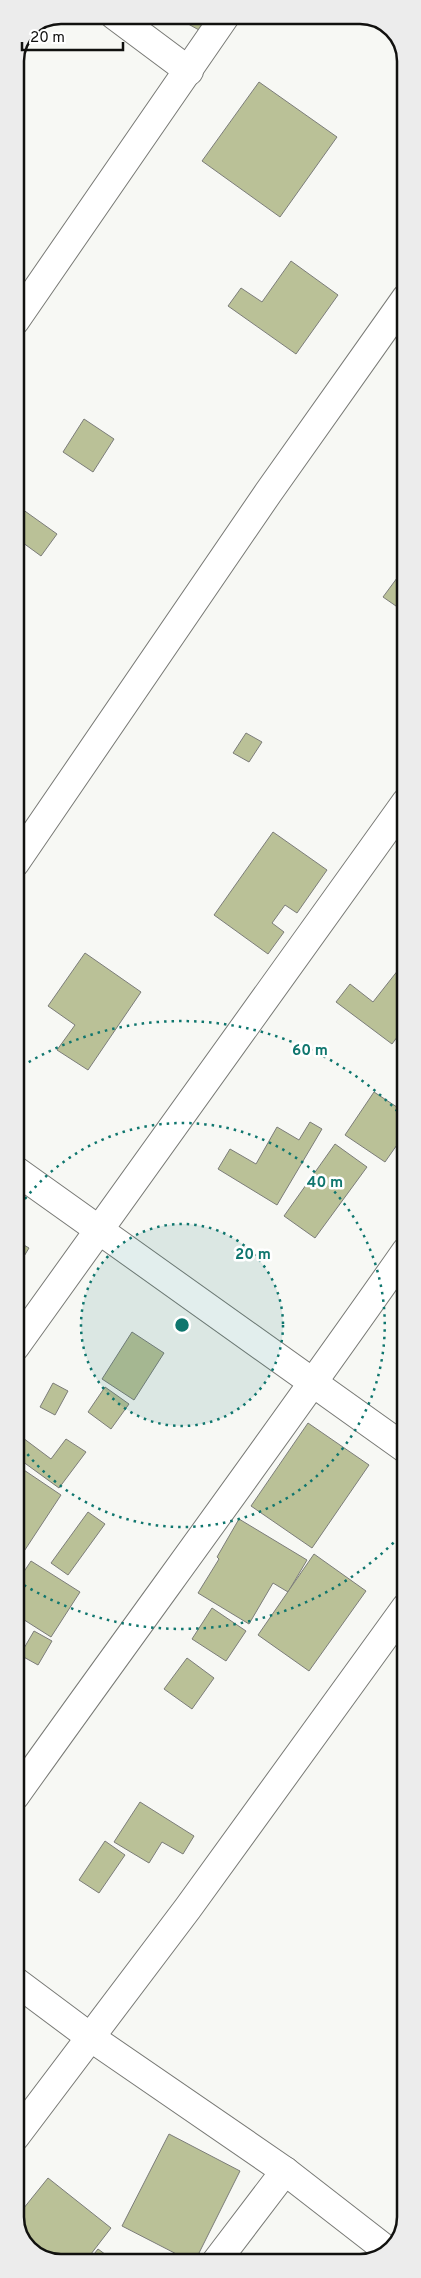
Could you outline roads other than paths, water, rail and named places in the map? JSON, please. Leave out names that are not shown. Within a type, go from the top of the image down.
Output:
[{"type":"street","points":[[126,24],[188,71]]},
{"type":"street","points":[[24,308],[220,24]]},
{"type":"street","points":[[24,850],[262,502],[397,311]]},
{"type":"street","points":[[24,1335],[101,1230],[397,815]]},
{"type":"street","points":[[24,1176],[397,1442]]},
{"type":"street","points":[[24,1783],[397,1264]]},
{"type":"street","points":[[24,2125],[188,1908],[397,1619]]},
{"type":"street","points":[[24,1988],[90,2037],[284,2171],[382,2247]]},
{"type":"street","points":[[222,2254],[284,2171]]}]
